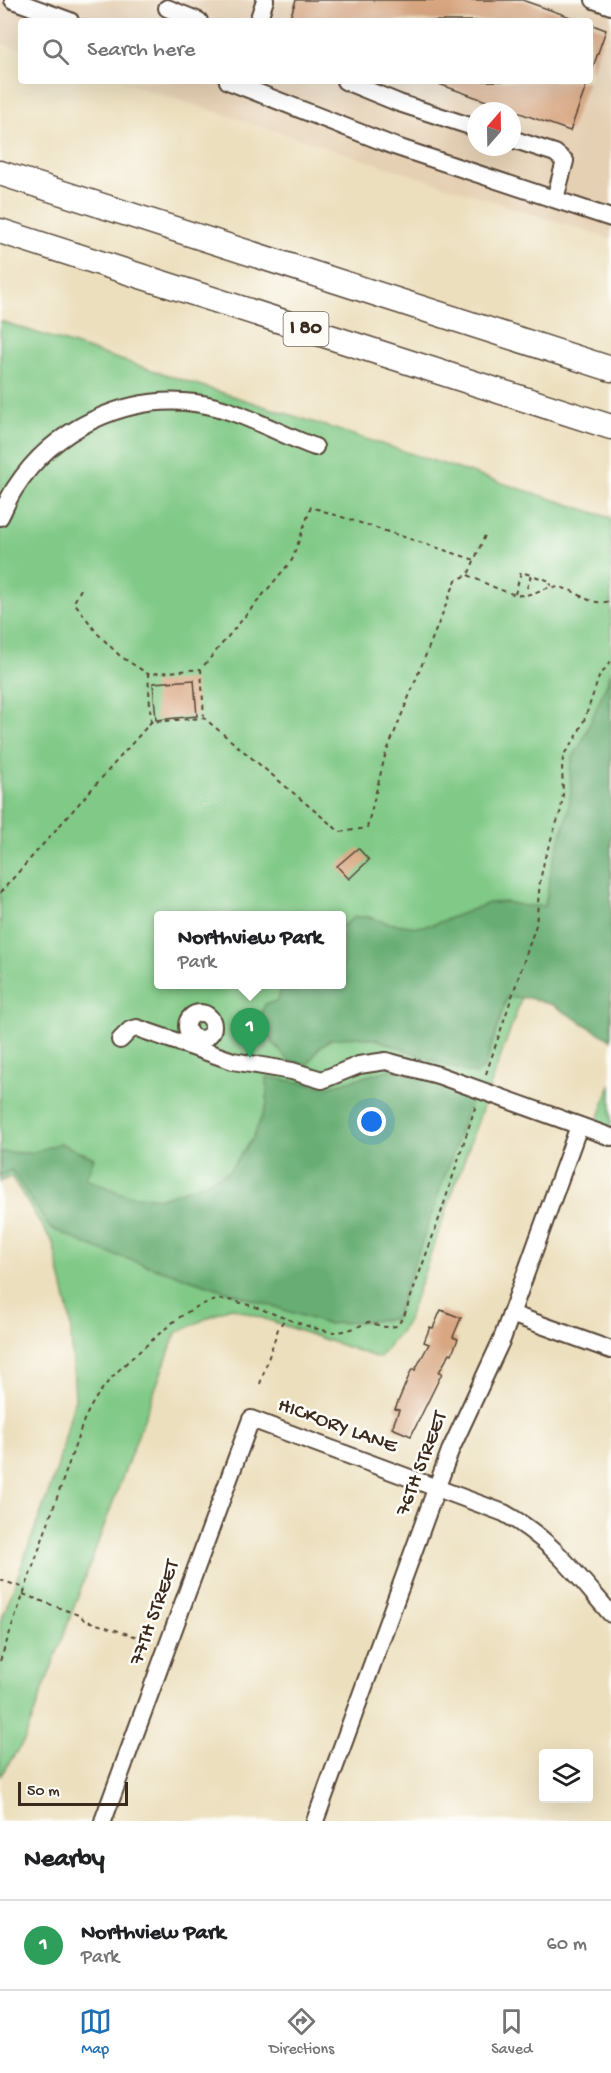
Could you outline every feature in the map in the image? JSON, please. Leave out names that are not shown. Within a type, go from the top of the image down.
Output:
[{"type":"highway","points":[[0,173],[611,369]]},
{"type":"highway","name":"I 80","points":[[0,231],[611,427]]},
{"type":"street","points":[[13,0],[62,18]]},
{"type":"street","points":[[259,18],[265,0]]},
{"type":"street","points":[[594,0],[611,6]]},
{"type":"street","points":[[167,8],[192,18]]},
{"type":"street","points":[[236,84],[394,146],[611,218]]},
{"type":"street","points":[[352,84],[399,103],[467,125]]},
{"type":"street","points":[[521,142],[555,153],[565,161],[555,200]]},
{"type":"street","points":[[0,516],[14,488],[39,457],[69,432],[86,422],[123,408],[162,402],[197,403],[237,414],[315,447]]},
{"type":"street","points":[[120,1040],[130,1030],[137,1028],[194,1042],[233,1061],[292,1071],[322,1080],[360,1065],[386,1061],[438,1075],[611,1137]]},
{"type":"street","name":"76TH STREET","points":[[315,1821],[437,1487],[461,1424],[493,1361],[579,1126]]},
{"type":"street","points":[[511,1314],[611,1350]]},
{"type":"street","name":"HICKORY LANE","points":[[251,1419],[504,1513],[545,1540],[611,1614]]},
{"type":"street","name":"77TH STREET","points":[[103,1821],[251,1419]]},
{"type":"path","points":[[204,718],[201,669],[292,560],[311,507],[475,560]]},
{"type":"path","points":[[0,893],[151,722],[204,718],[340,832],[367,828],[385,756],[456,580],[468,575],[486,533]]},
{"type":"path","points":[[515,594],[521,572],[550,581],[551,586]]},
{"type":"path","points":[[468,575],[515,594],[526,596],[551,586],[567,588],[585,599],[602,603],[611,601]]},
{"type":"path","points":[[527,588],[531,575]]},
{"type":"path","points":[[81,588],[74,602],[98,633],[120,656],[148,674],[201,669]]},
{"type":"path","points":[[0,1661],[84,1420],[94,1398],[171,1323],[197,1307],[219,1299],[234,1301],[324,1331],[338,1332],[357,1328],[368,1322],[385,1327],[397,1326],[404,1316],[440,1216],[477,1089],[536,925],[544,857],[561,810],[564,754],[576,738],[600,677],[611,661]]},
{"type":"path","points":[[148,674],[151,722]]},
{"type":"path","points":[[260,1384],[278,1329],[286,1317]]},
{"type":"path","points":[[0,1580],[25,1588]]},
{"type":"path","points":[[23,1594],[81,1616],[84,1620],[150,1641]]},
{"type":"shaded area","points":[[0,0],[611,0],[611,239],[129,84],[593,84],[593,18],[18,18],[18,48],[0,43]]},
{"type":"green space","points":[[0,321],[611,518],[611,1022],[524,991],[406,1324],[379,1358],[230,1307],[176,1333],[24,1741],[0,1776],[0,1624],[56,1472],[75,1398],[70,1318],[53,1243],[11,1176],[0,1182]]},
{"type":"green space","points":[[611,673],[611,1040],[553,1005],[529,998],[507,997],[485,1067],[475,1074],[376,1039],[356,1037],[331,1039],[318,1049],[308,1065],[289,1061],[272,1042],[260,1016],[265,1004],[278,1001],[280,989],[346,989],[346,924],[354,917],[369,917],[388,923],[418,927],[435,924],[489,903],[506,902],[525,906],[545,906],[552,865],[567,817],[571,792],[570,768],[573,757],[582,742]]},
{"type":"green space","points":[[392,1069],[473,1095],[395,1319],[327,1324],[100,1250],[50,1228],[11,1170],[0,1176],[0,1152],[31,1153],[60,1143],[94,1158],[86,1179],[126,1195],[161,1198],[227,1173],[252,1140],[267,1104],[267,1077],[327,1087]]},
{"type":"green space","points":[[611,1083],[611,1137],[594,1131]]},
{"type":"building","points":[[296,0],[522,0],[573,18],[290,18]]},
{"type":"building","points":[[593,25],[606,30],[593,67]]},
{"type":"building","points":[[439,84],[587,84],[570,131],[521,113],[521,102],[489,102]]},
{"type":"building","points":[[194,680],[197,716],[156,720],[153,683]]},
{"type":"building","points":[[358,848],[369,860],[349,879],[337,866]]},
{"type":"building","points":[[441,1310],[461,1318],[453,1337],[458,1339],[452,1354],[450,1353],[439,1372],[442,1373],[411,1436],[392,1428],[399,1410],[395,1409],[411,1371],[415,1370],[429,1344],[424,1342]]},
{"type":"place","name":"Northview Park","points":[[250,1058]]}]
